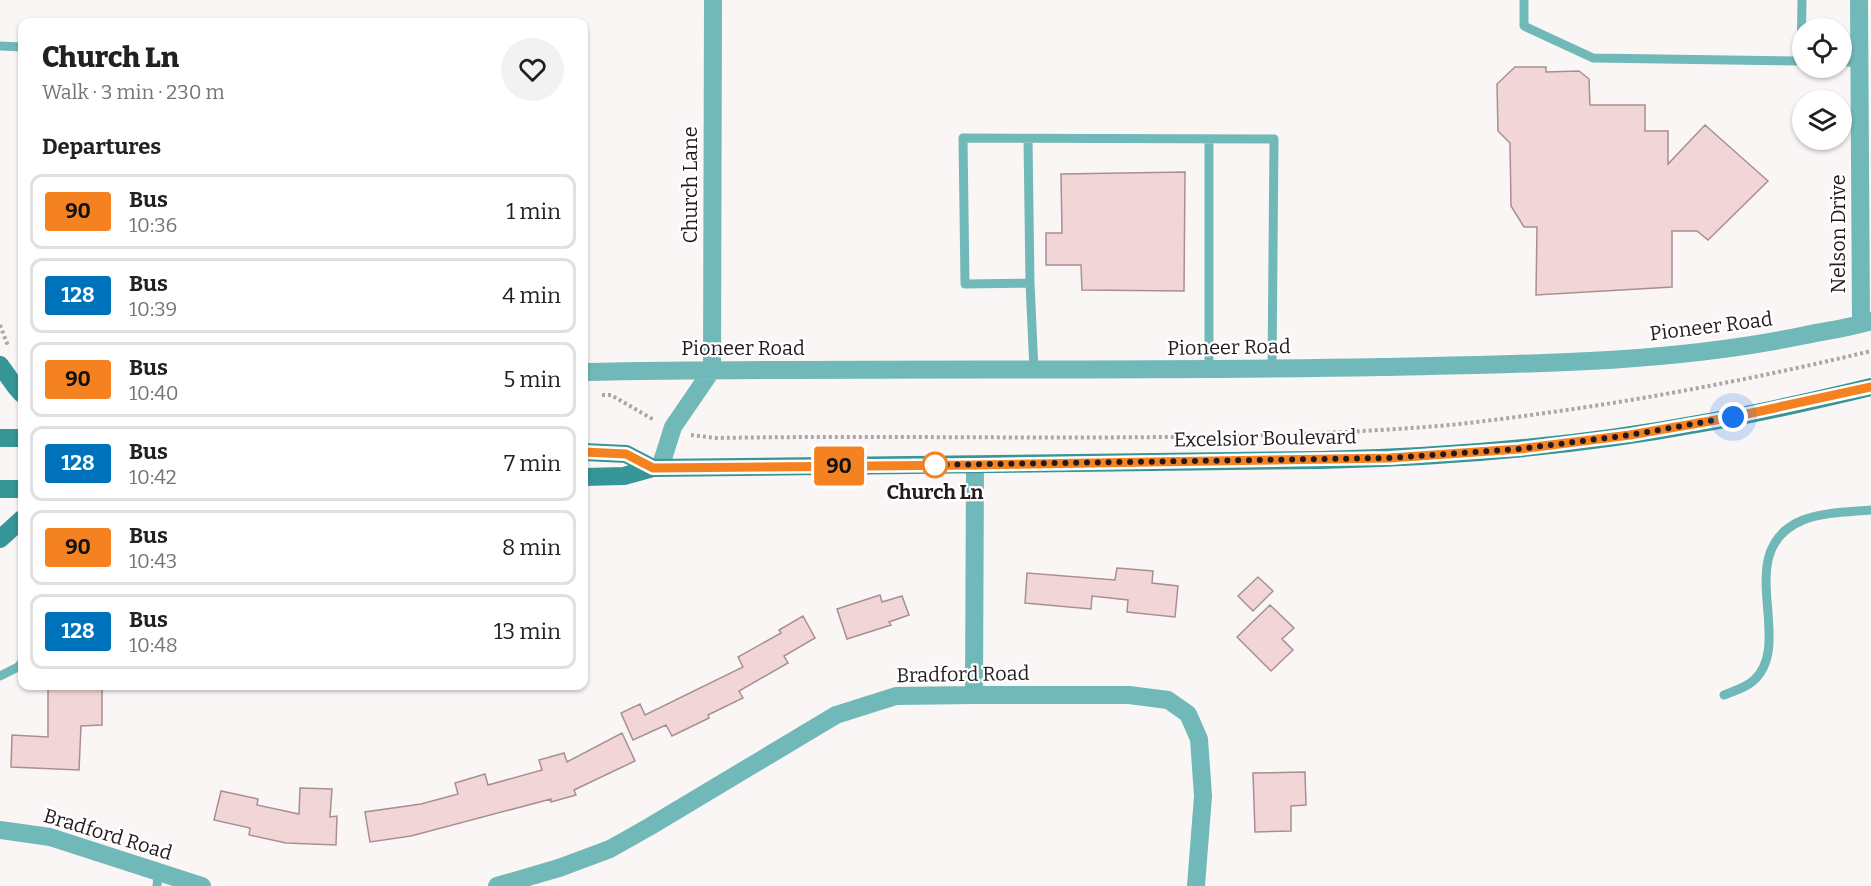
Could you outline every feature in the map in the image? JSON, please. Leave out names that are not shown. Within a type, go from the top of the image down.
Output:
[{"type":"main road","points":[[0,365],[18,389]]},
{"type":"main road","name":"Excelsior Boulevard","points":[[588,477],[624,476],[657,468],[1390,458],[1519,449],[1696,425],[1871,387]]},
{"type":"main road","points":[[0,438],[18,438]]},
{"type":"main road","name":"Excelsior Boulevard","points":[[588,452],[626,454],[657,468]]},
{"type":"main road","points":[[0,489],[18,489]]},
{"type":"main road","points":[[0,539],[18,523]]},
{"type":"street","name":"Church Lane","points":[[712,370],[713,0]]},
{"type":"street","name":"Nelson Drive","points":[[1852,55],[1860,0]]},
{"type":"street","name":"Nelson Drive","points":[[1852,78],[1866,322]]},
{"type":"street","name":"Pioneer Road","points":[[588,372],[1209,370],[1636,359],[1702,353],[1766,343],[1866,322]]},
{"type":"street","points":[[657,468],[673,428],[712,370]]},
{"type":"street","points":[[974,695],[975,465]]},
{"type":"street","name":"Bradford Road","points":[[497,886],[559,868],[609,849],[836,715],[896,696],[974,695],[1129,695],[1168,700],[1188,714],[1199,739],[1203,796],[1196,886]]},
{"type":"street","name":"Bradford Road","points":[[0,830],[51,837],[158,879],[202,886]]},
{"type":"lane","points":[[1524,0],[1524,26],[1593,58],[1792,61]]},
{"type":"lane","points":[[1802,0],[1802,18]]},
{"type":"lane","points":[[0,46],[18,47]]},
{"type":"lane","points":[[1030,283],[965,284],[963,138],[1274,139],[1272,369]]},
{"type":"lane","points":[[1028,139],[1034,370]]},
{"type":"lane","points":[[1209,139],[1209,370]]},
{"type":"lane","points":[[1724,695],[1739,690],[1753,681],[1764,668],[1769,654],[1766,567],[1770,549],[1781,535],[1801,521],[1816,516],[1871,510]]},
{"type":"lane","points":[[0,675],[18,666]]},
{"type":"path","points":[[593,394],[611,395],[657,422],[687,434],[716,438],[1275,436],[1414,428],[1511,418],[1644,398],[1871,351]]},
{"type":"building","points":[[1515,67],[1546,67],[1546,72],[1579,71],[1589,79],[1590,105],[1645,105],[1645,131],[1668,131],[1668,164],[1705,125],[1768,181],[1708,240],[1697,231],[1672,231],[1672,287],[1536,295],[1537,227],[1524,227],[1511,206],[1510,143],[1498,131],[1497,84]]},
{"type":"building","points":[[1185,172],[1184,291],[1082,290],[1081,265],[1046,265],[1046,233],[1062,233],[1061,174]]},
{"type":"building","points":[[1117,568],[1153,571],[1152,583],[1178,586],[1175,617],[1127,612],[1128,600],[1092,596],[1091,609],[1025,603],[1027,573],[1115,580]]},
{"type":"building","points":[[1258,577],[1273,591],[1253,611],[1238,596]]},
{"type":"building","points":[[880,595],[882,602],[902,596],[909,615],[889,622],[891,625],[847,639],[837,609]]},
{"type":"building","points":[[1270,605],[1294,628],[1282,639],[1293,650],[1271,671],[1237,637]]},
{"type":"building","points":[[803,616],[815,638],[784,656],[788,663],[739,691],[743,698],[672,736],[666,725],[633,740],[621,713],[640,704],[645,715],[743,667],[738,657],[781,633],[779,630]]},
{"type":"building","points":[[48,690],[102,690],[102,725],[81,726],[79,770],[11,767],[12,735],[48,737]]},
{"type":"building","points":[[622,733],[635,761],[574,790],[576,795],[551,802],[551,799],[411,836],[370,842],[365,812],[421,804],[458,794],[455,783],[485,774],[488,785],[542,770],[539,760],[564,753],[567,762]]},
{"type":"building","points":[[1305,772],[1306,805],[1291,806],[1291,831],[1255,832],[1253,773]]},
{"type":"building","points":[[300,788],[332,789],[330,817],[337,816],[336,845],[286,843],[249,835],[250,828],[214,820],[221,791],[258,799],[257,805],[299,814]]},
{"type":"bus line","name":"90","points":[[588,452],[626,454],[653,468],[1390,458],[1519,449],[1630,435],[1696,425],[1871,387]]},
{"type":"place","name":"Church Ln","points":[[935,465]]},
{"type":"route","points":[[935,465],[930,465],[1390,458],[1519,449],[1630,435],[1733,417]]}]
